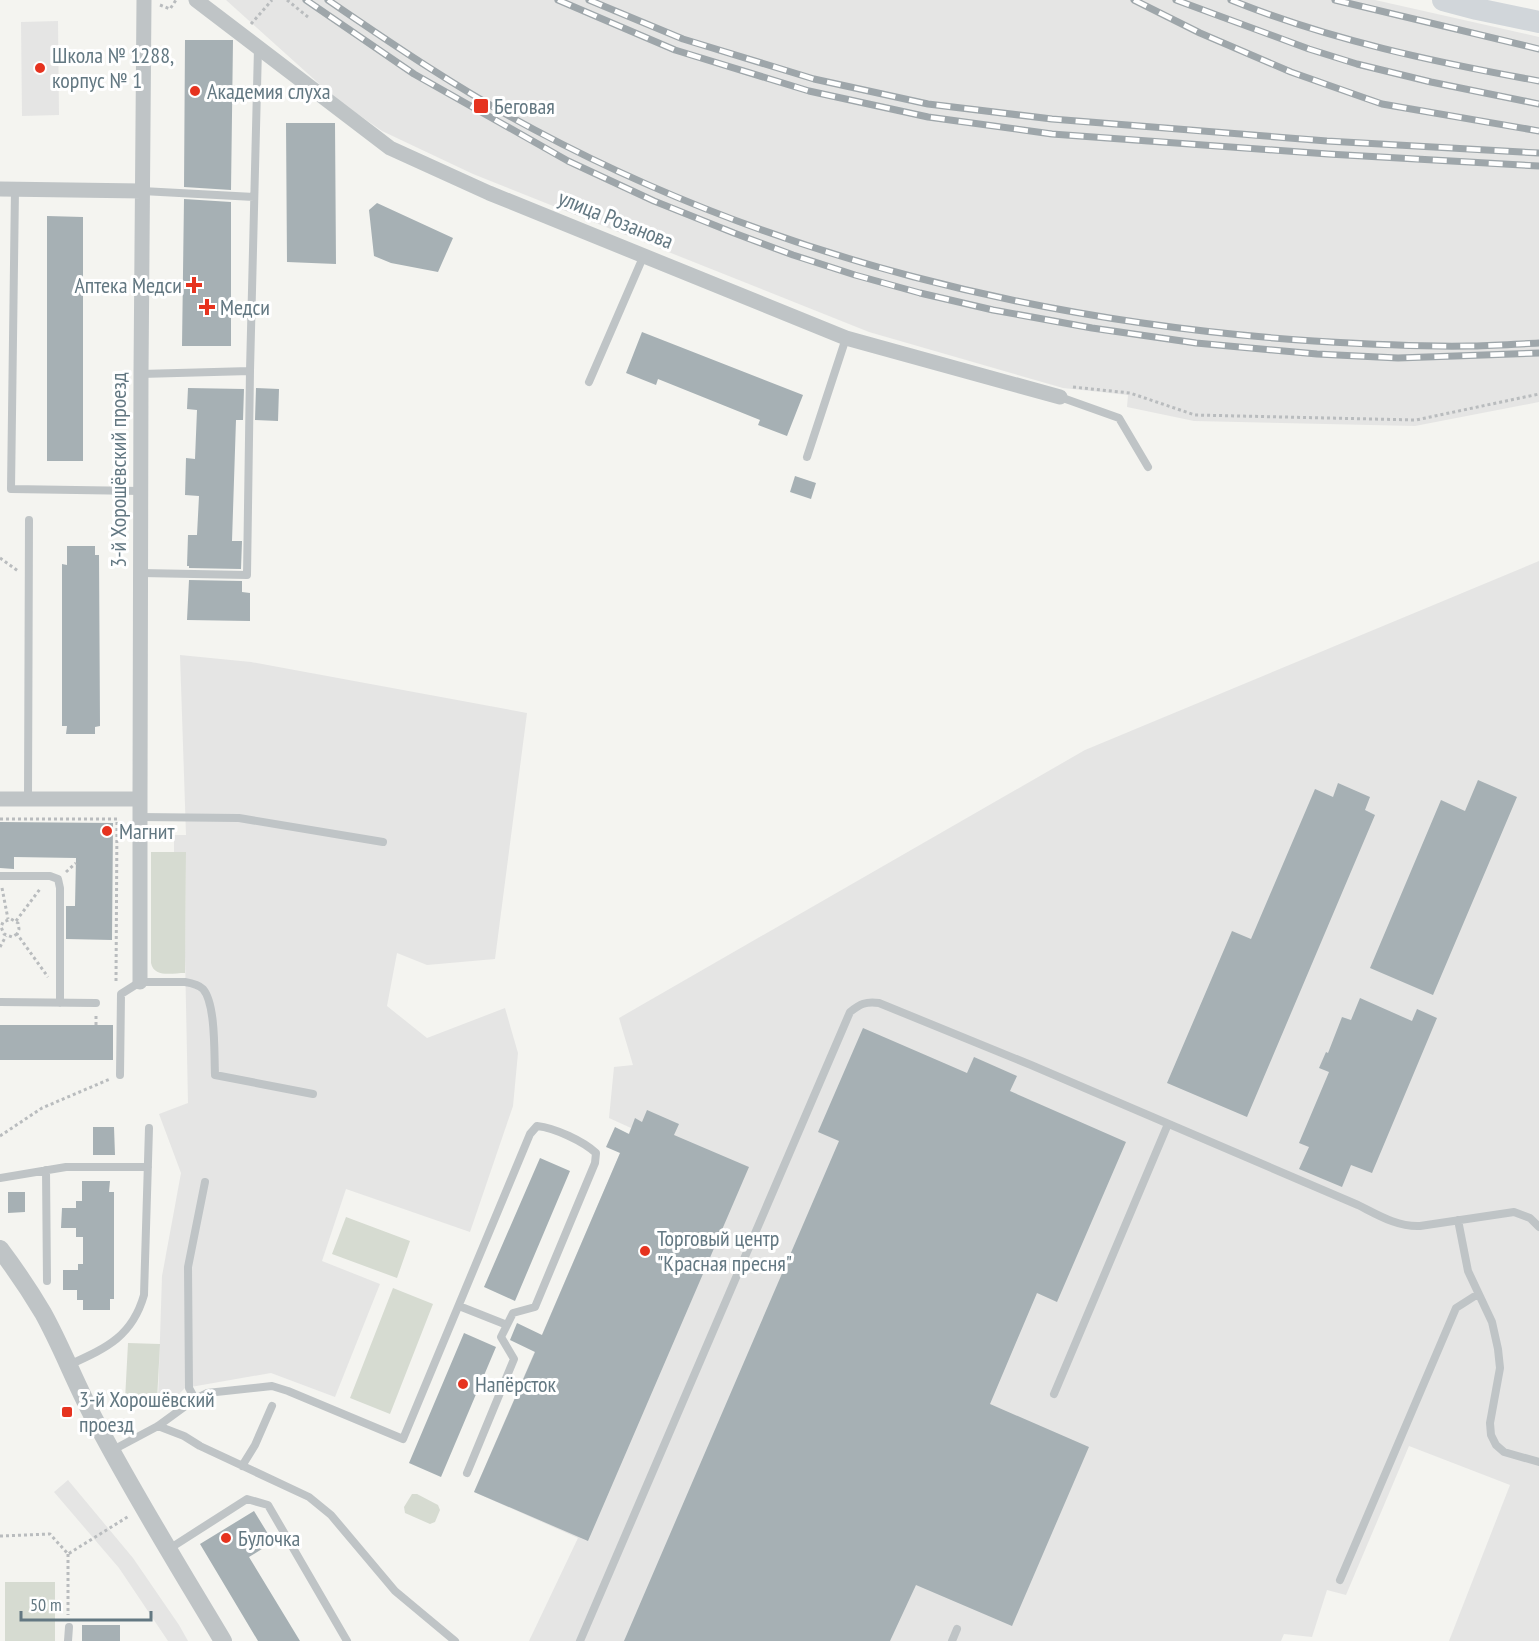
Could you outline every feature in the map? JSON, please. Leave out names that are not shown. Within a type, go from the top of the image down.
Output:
[{"type":"main road","points":[[1443,0],[1539,22]]},
{"type":"street","name":"3-й Хорошёвский проезд","points":[[140,982],[144,0]]},
{"type":"street","name":"улица Розанова","points":[[195,0],[390,148],[489,193],[846,338],[1053,395]]},
{"type":"street","points":[[8,189],[142,190]]},
{"type":"street","points":[[0,799],[140,799]]},
{"type":"street","points":[[0,1249],[42,1313],[111,1451],[223,1641]]},
{"type":"lane","points":[[141,573],[248,576],[250,371],[258,48]]},
{"type":"lane","points":[[8,189],[11,489],[141,491]]},
{"type":"lane","points":[[142,190],[254,197]]},
{"type":"lane","points":[[589,382],[644,255]]},
{"type":"lane","points":[[807,457],[846,338]]},
{"type":"lane","points":[[141,374],[250,371]]},
{"type":"lane","points":[[1053,395],[1119,418],[1148,467]]},
{"type":"lane","points":[[28,799],[29,520]]},
{"type":"lane","points":[[140,817],[239,818],[383,842]]},
{"type":"lane","points":[[0,876],[50,876],[58,879],[60,888],[60,1003]]},
{"type":"lane","points":[[120,1075],[121,994],[140,982],[185,982],[202,989],[210,1003],[215,1075],[313,1094]]},
{"type":"lane","points":[[580,1641],[850,1012],[859,1004],[868,1001],[879,1003],[1358,1205],[1394,1223],[1407,1227],[1514,1212],[1530,1218],[1539,1227]]},
{"type":"lane","points":[[0,1002],[96,1003]]},
{"type":"lane","points":[[1054,1394],[1168,1124]]},
{"type":"lane","points":[[111,1451],[158,1426],[207,1393],[272,1386],[403,1439],[530,1134],[537,1126],[546,1127],[587,1144],[596,1153],[596,1163],[535,1307],[513,1313],[501,1338],[514,1359],[467,1473]]},
{"type":"lane","points":[[69,1365],[126,1332],[140,1309],[144,1295],[149,1128]]},
{"type":"lane","points":[[0,1178],[66,1167],[148,1167]]},
{"type":"lane","points":[[46,1170],[47,1281]]},
{"type":"lane","points":[[195,1400],[189,1388],[188,1268],[205,1182]]},
{"type":"lane","points":[[1458,1220],[1466,1265],[1492,1322],[1500,1368],[1490,1423],[1491,1435],[1496,1445],[1504,1452],[1539,1462]]},
{"type":"lane","points":[[1340,1580],[1456,1308],[1478,1294]]},
{"type":"lane","points":[[459,1306],[507,1325]]},
{"type":"lane","points":[[242,1466],[255,1445],[272,1406]]},
{"type":"lane","points":[[158,1426],[184,1436],[200,1446],[309,1497],[331,1515],[394,1591],[454,1641]]},
{"type":"lane","points":[[168,1550],[247,1499],[268,1505],[347,1641]]},
{"type":"lane","points":[[68,1641],[69,1628]]},
{"type":"lane","points":[[952,1641],[957,1629]]},
{"type":"path","points":[[170,9],[176,0]]},
{"type":"path","points":[[248,27],[272,0]]},
{"type":"path","points":[[287,0],[308,17]]},
{"type":"path","points":[[1053,395],[1062,386],[1130,393],[1195,415],[1416,420],[1539,394]]},
{"type":"path","points":[[0,558],[29,579]]},
{"type":"path","points":[[0,819],[117,819],[116,984]]},
{"type":"path","points":[[16,921],[50,876]]},
{"type":"path","points":[[2,887],[8,919]]},
{"type":"path","points":[[8,919],[16,921],[19,926],[18,932],[12,937],[6,936],[2,932],[3,922],[8,919]]},
{"type":"path","points":[[0,947],[6,936]]},
{"type":"path","points":[[0,1136],[42,1108],[120,1075]]},
{"type":"path","points":[[68,1554],[143,1507]]},
{"type":"path","points":[[0,1536],[50,1534],[68,1554],[69,1628]]},
{"type":"shaded area","points":[[226,0],[1375,0],[1539,37],[1539,402],[1415,426],[1194,421],[1127,407],[1128,395],[1063,388],[869,332],[473,174],[382,131],[336,99]]},
{"type":"shaded area","name":"Школа № 1288, корпус № 1","points":[[58,21],[59,115],[22,116],[21,22]]},
{"type":"shaded area","points":[[1539,561],[1539,1641],[1449,1641],[1510,1485],[1409,1446],[1346,1595],[1327,1590],[1312,1637],[1284,1634],[1281,1641],[529,1641],[578,1538],[474,1492],[631,1128],[609,1118],[614,1067],[633,1065],[619,1018],[1085,750]]},
{"type":"shaded area","points":[[180,655],[251,662],[527,713],[495,959],[427,965],[397,953],[387,1006],[427,1038],[505,1008],[518,1053],[513,1106],[470,1232],[346,1189],[322,1261],[380,1284],[335,1397],[271,1373],[185,1388],[177,1396],[158,1400],[162,1276],[181,1173],[159,1114],[188,1103],[185,956],[186,853],[174,852],[174,835],[186,835]]},
{"type":"shaded area","points":[[151,852],[186,852],[185,973],[160,973],[153,968],[151,963]]},
{"type":"shaded area","points":[[346,1217],[410,1241],[397,1278],[332,1254]]},
{"type":"shaded area","points":[[393,1288],[433,1304],[390,1414],[350,1398]]},
{"type":"shaded area","points":[[128,1343],[160,1344],[157,1400],[125,1400]]},
{"type":"shaded area","points":[[68,1480],[133,1558],[188,1641],[168,1641],[119,1568],[54,1492]]},
{"type":"shaded area","points":[[412,1494],[417,1494],[438,1505],[440,1510],[435,1522],[430,1524],[405,1513],[404,1507]]},
{"type":"shaded area","points":[[5,1582],[55,1582],[55,1641],[5,1641]]},
{"type":"building","points":[[185,40],[233,40],[231,190],[184,187]]},
{"type":"building","points":[[286,123],[335,123],[336,264],[287,262]]},
{"type":"building","name":"Медси","points":[[184,199],[231,202],[231,346],[182,346]]},
{"type":"building","points":[[377,203],[453,238],[438,272],[391,263],[374,256],[369,210]]},
{"type":"building","points":[[47,216],[83,217],[83,461],[47,461]]},
{"type":"building","points":[[642,332],[803,395],[787,436],[758,425],[760,420],[658,379],[656,385],[626,373]]},
{"type":"building","points":[[188,388],[244,389],[243,420],[236,420],[232,541],[242,541],[241,569],[189,568],[187,566],[188,535],[197,535],[199,496],[185,495],[186,458],[195,459],[197,410],[187,409]]},
{"type":"building","points":[[256,388],[279,389],[278,421],[255,420]]},
{"type":"building","points":[[795,476],[816,483],[811,499],[790,492]]},
{"type":"building","points":[[67,546],[95,546],[95,555],[99,555],[100,726],[95,727],[95,734],[66,734],[67,726],[62,726],[62,564],[67,565]]},
{"type":"building","points":[[189,580],[242,581],[242,592],[250,593],[250,621],[187,620]]},
{"type":"building","points":[[1478,780],[1517,797],[1433,995],[1370,968],[1441,800],[1465,811]]},
{"type":"building","points":[[1338,783],[1370,797],[1365,810],[1375,815],[1247,1117],[1167,1083],[1232,931],[1251,939],[1315,789],[1333,797]]},
{"type":"building","points":[[0,822],[113,823],[112,940],[66,939],[66,906],[75,906],[76,858],[14,857],[14,869],[0,868]]},
{"type":"building","points":[[1360,998],[1412,1021],[1417,1009],[1437,1018],[1372,1173],[1351,1165],[1342,1187],[1299,1169],[1309,1147],[1299,1143],[1329,1072],[1319,1068],[1326,1052],[1328,1053],[1342,1017],[1351,1020]]},
{"type":"building","points":[[0,1025],[113,1025],[113,1060],[0,1060]]},
{"type":"building","points":[[863,1028],[967,1073],[974,1057],[1017,1076],[1010,1091],[1126,1142],[1057,1302],[1037,1293],[990,1404],[1089,1447],[1012,1626],[916,1585],[890,1641],[624,1641],[839,1141],[818,1132]]},
{"type":"building","name":"Торговый центр \"Красная пресня\"","points":[[647,1110],[679,1124],[674,1135],[749,1167],[588,1541],[474,1492],[535,1352],[510,1340],[517,1323],[542,1335],[620,1153],[606,1147],[615,1127],[629,1134],[635,1118],[642,1122]]},
{"type":"building","points":[[93,1127],[114,1127],[115,1155],[93,1155]]},
{"type":"building","points":[[540,1158],[570,1171],[515,1301],[484,1287]]},
{"type":"building","points":[[82,1181],[110,1181],[109,1192],[114,1192],[114,1299],[110,1299],[110,1310],[83,1310],[83,1300],[77,1300],[77,1290],[63,1290],[63,1270],[78,1270],[78,1264],[83,1264],[83,1237],[76,1237],[76,1228],[61,1228],[62,1208],[76,1208],[76,1201],[82,1201]]},
{"type":"building","points":[[8,1192],[25,1192],[25,1212],[8,1213]]},
{"type":"building","points":[[464,1333],[496,1347],[441,1477],[409,1463]]},
{"type":"building","points":[[254,1511],[273,1542],[249,1557],[300,1641],[258,1641],[200,1544]]},
{"type":"building","points":[[82,1625],[120,1625],[120,1641],[82,1641]]},
{"type":"railway","points":[[306,0],[414,74],[568,161],[654,201],[734,233],[855,275],[993,310],[1092,328],[1196,343],[1317,354],[1398,358],[1539,353]]},
{"type":"railway","points":[[328,0],[482,100],[535,130],[626,175],[720,214],[816,248],[913,277],[1012,300],[1112,318],[1213,332],[1391,345],[1477,346],[1539,343]]},
{"type":"railway","points":[[558,0],[675,50],[809,91],[928,117],[1052,134],[1328,154],[1539,166]]},
{"type":"railway","points":[[589,0],[683,39],[814,79],[928,104],[1052,119],[1327,141],[1539,153]]},
{"type":"railway","points":[[1134,0],[1200,33],[1291,72],[1382,104],[1539,131]]},
{"type":"railway","points":[[1176,0],[1309,49],[1357,64],[1539,104]]},
{"type":"railway","points":[[1231,0],[1344,38],[1460,66],[1539,81]]},
{"type":"railway","points":[[1335,0],[1539,49]]},
{"type":"place","name":"Школа № 1288, корпус № 1","points":[[40,68]]},
{"type":"place","name":"Академия слуха","points":[[195,91]]},
{"type":"place","name":"Беговая","points":[[481,106]]},
{"type":"place","name":"Аптека Медси","points":[[194,285]]},
{"type":"place","name":"Медси","points":[[207,307]]},
{"type":"place","name":"Магнит","points":[[107,831]]},
{"type":"place","name":"Торговый центр \"Красная пресня\"","points":[[645,1251]]},
{"type":"place","name":"Напёрсток","points":[[463,1384]]},
{"type":"place","name":"3-й Хорошёвский проезд","points":[[67,1412]]},
{"type":"place","name":"Булочка","points":[[226,1538]]}]
